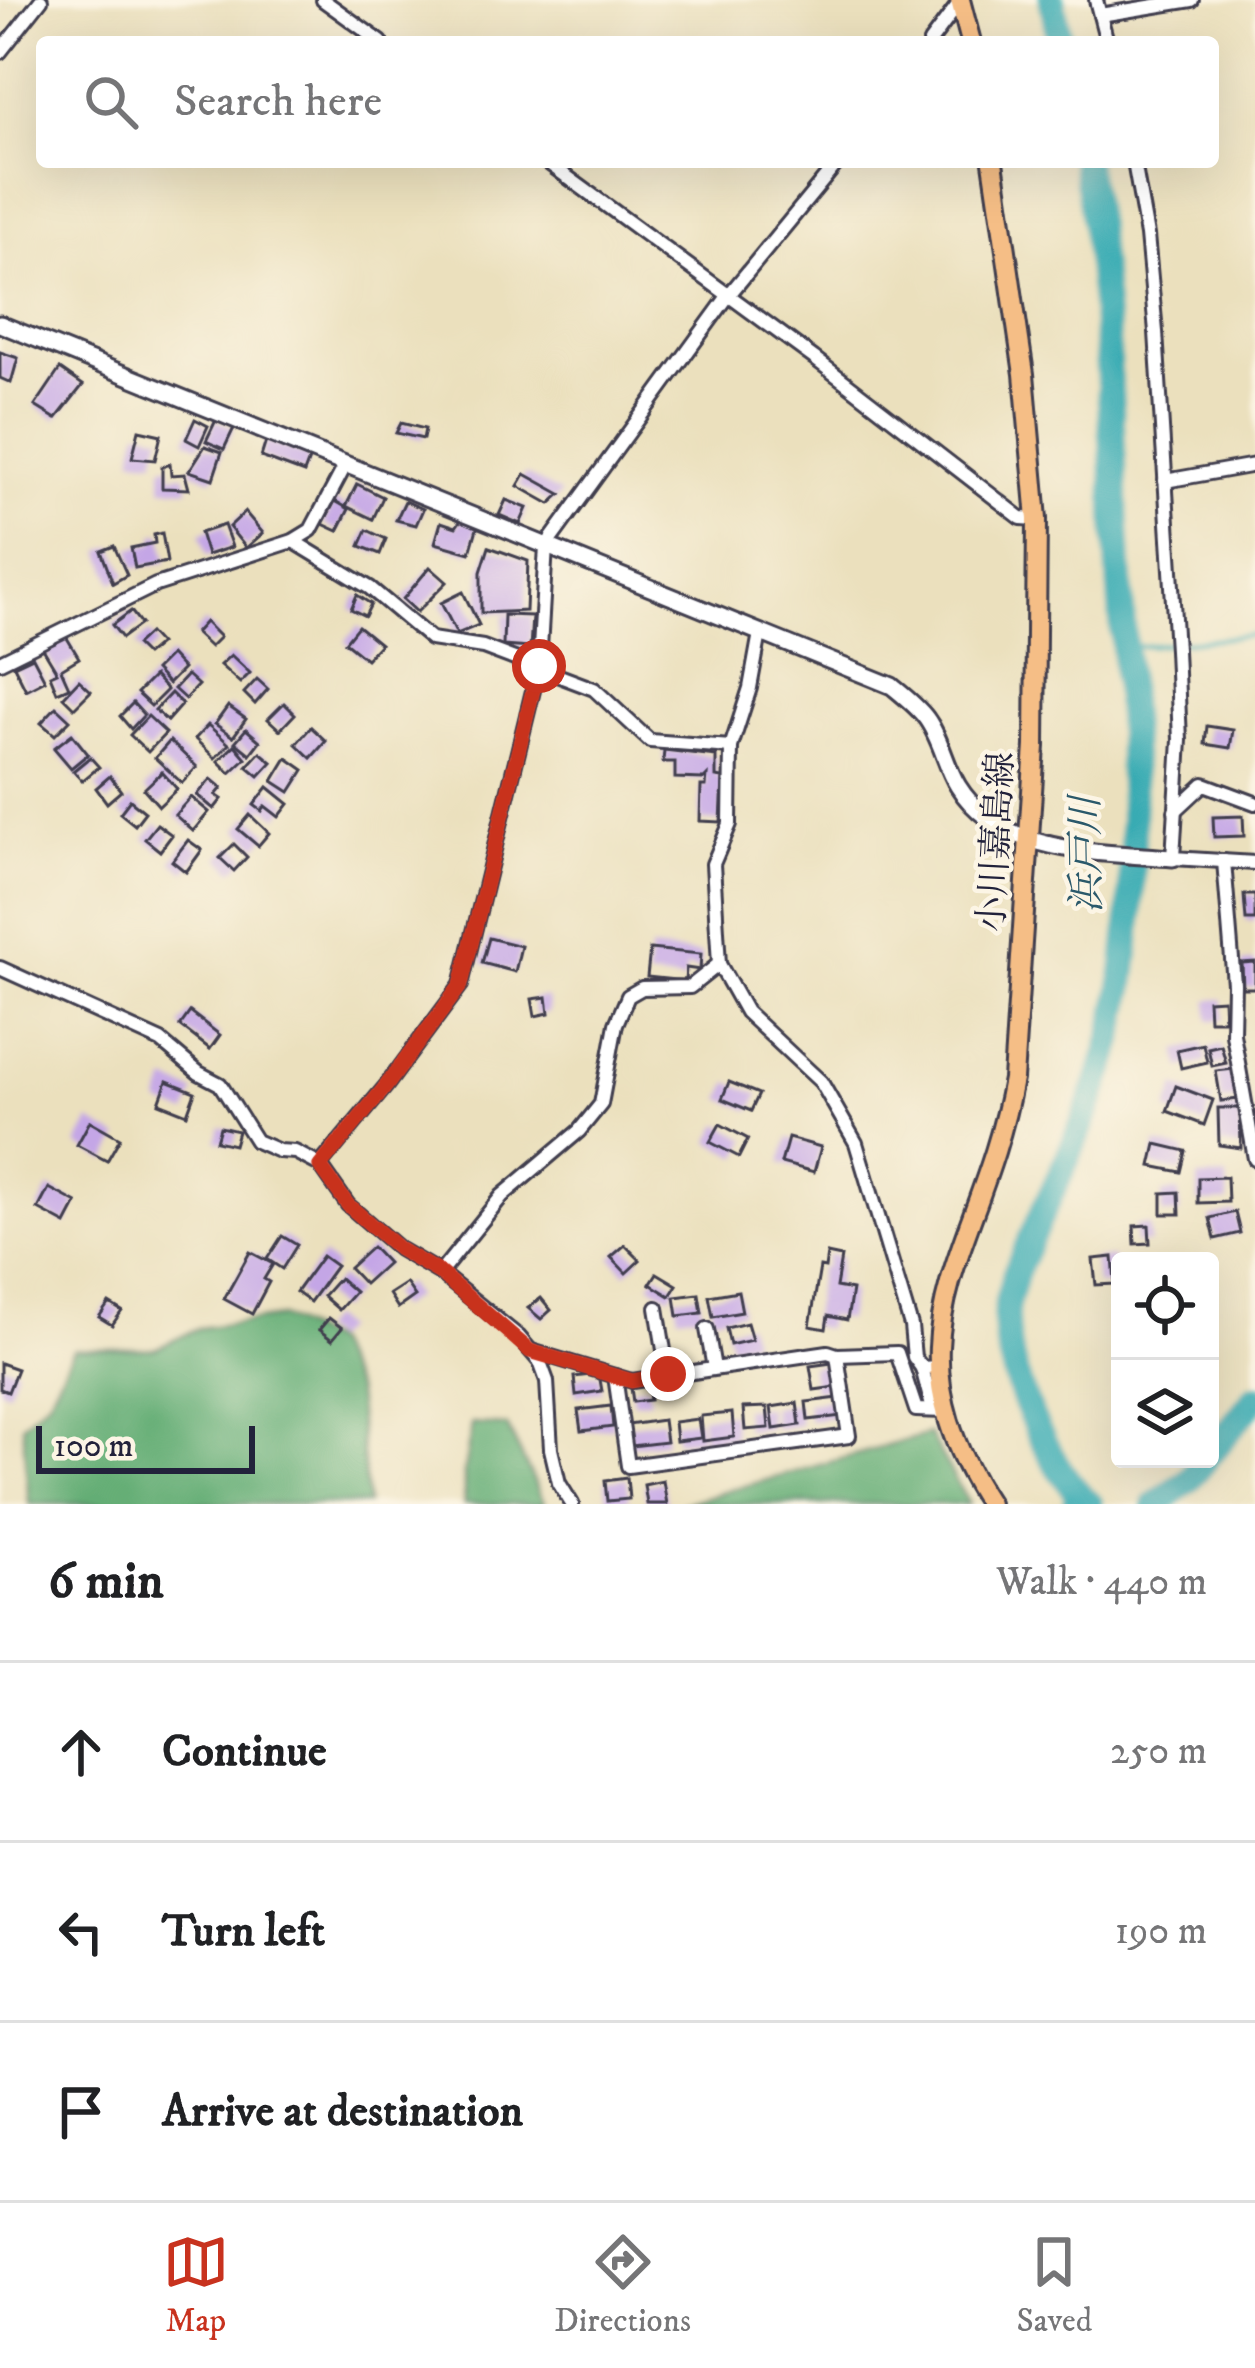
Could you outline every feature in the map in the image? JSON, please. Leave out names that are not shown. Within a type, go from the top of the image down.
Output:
[{"type":"main road","points":[[960,1],[969,36]]},
{"type":"main road","name":"小川嘉島線","points":[[989,1504],[938,1410],[930,1368],[946,1292],[1005,1128],[1013,1079],[1029,839],[1038,648],[1037,519],[1024,374],[994,168]]},
{"type":"street","points":[[0,52],[40,0]]},
{"type":"street","points":[[323,0],[373,36]]},
{"type":"street","points":[[1096,0],[1105,36]]},
{"type":"street","points":[[1100,15],[1192,0]]},
{"type":"street","points":[[934,36],[960,1]]},
{"type":"street","points":[[555,168],[1021,518],[1037,519]]},
{"type":"street","points":[[320,1166],[461,985],[539,666],[546,546],[728,296],[833,168]]},
{"type":"street","points":[[1135,168],[1156,332],[1179,717],[1168,858]]},
{"type":"street","points":[[0,324],[892,686],[927,719],[958,787],[975,807],[1029,839],[1056,847],[1255,863]]},
{"type":"street","points":[[0,662],[156,585],[293,541],[311,530],[346,464]]},
{"type":"street","points":[[1165,481],[1255,465]]},
{"type":"street","points":[[293,541],[370,588],[431,639],[483,647],[594,689],[650,741],[731,747]]},
{"type":"street","points":[[760,634],[750,688],[731,747],[730,824],[713,864],[719,964],[746,1012],[821,1082],[856,1143],[911,1326],[914,1357],[930,1368]]},
{"type":"street","points":[[1175,811],[1204,784],[1255,802]]},
{"type":"street","points":[[1224,861],[1233,1034],[1255,1159]]},
{"type":"street","points":[[440,1273],[502,1196],[579,1132],[601,1104],[616,1024],[628,996],[642,988],[690,987],[719,964]]},
{"type":"street","points":[[0,968],[161,1041],[220,1084],[256,1141],[295,1152],[320,1166],[348,1205],[399,1249],[440,1273],[530,1351],[547,1381],[551,1449],[560,1483],[572,1504]]},
{"type":"street","points":[[657,1308],[668,1374]]},
{"type":"street","points":[[707,1329],[714,1368]]},
{"type":"street","points":[[530,1351],[632,1381],[828,1352],[897,1353],[916,1410],[938,1410]]},
{"type":"street","points":[[615,1376],[628,1466],[849,1436],[837,1355]]},
{"type":"green space","points":[[281,1317],[331,1342],[356,1392],[367,1504],[29,1504],[22,1424],[49,1398],[73,1349],[155,1349],[199,1328]]},
{"type":"green space","points":[[472,1424],[507,1426],[545,1504],[464,1504]]},
{"type":"green space","points":[[929,1434],[969,1504],[681,1504]]},
{"type":"building","points":[[0,352],[18,358],[11,383],[0,378]]},
{"type":"building","points":[[60,369],[83,385],[56,419],[35,406]]},
{"type":"building","points":[[195,419],[208,426],[199,446],[186,439]]},
{"type":"building","points":[[216,420],[234,428],[224,449],[206,441]]},
{"type":"building","points":[[401,423],[425,429],[423,439],[396,433]]},
{"type":"building","points":[[139,430],[161,435],[155,460],[132,458]]},
{"type":"building","points":[[266,441],[310,457],[304,473],[261,457]]},
{"type":"building","points":[[205,446],[222,452],[213,479],[189,471]]},
{"type":"building","points":[[170,464],[171,475],[185,474],[189,489],[162,488],[162,467]]},
{"type":"building","points":[[525,474],[561,494],[550,504],[518,486]]},
{"type":"building","points":[[357,484],[383,497],[373,519],[346,506]]},
{"type":"building","points":[[506,500],[527,508],[520,524],[499,515]]},
{"type":"building","points":[[335,501],[349,509],[338,531],[323,524]]},
{"type":"building","points":[[405,501],[423,509],[416,525],[396,520]]},
{"type":"building","points":[[245,512],[263,533],[246,548],[229,527]]},
{"type":"building","points":[[461,520],[478,525],[470,553],[435,543],[441,522],[456,527]]},
{"type":"building","points":[[224,525],[232,547],[207,555],[200,533]]},
{"type":"building","points":[[367,530],[386,539],[380,554],[360,546]]},
{"type":"building","points":[[162,533],[167,562],[135,568],[131,548],[155,543],[154,535]]},
{"type":"building","points":[[114,546],[127,575],[113,583],[101,551]]},
{"type":"building","points":[[489,547],[528,561],[526,611],[481,613],[481,572]]},
{"type":"building","points":[[430,567],[447,582],[417,612],[403,599]]},
{"type":"building","points":[[463,592],[479,625],[457,634],[441,603]]},
{"type":"building","points":[[357,595],[371,604],[365,616],[351,609]]},
{"type":"building","points":[[131,611],[141,624],[122,638],[112,625]]},
{"type":"building","points":[[504,615],[532,616],[530,648],[503,646]]},
{"type":"building","points":[[205,622],[220,637],[210,647],[195,633]]},
{"type":"building","points":[[358,626],[380,644],[366,659],[345,642]]},
{"type":"building","points":[[64,633],[79,658],[61,669],[69,687],[57,692],[50,675],[57,672],[42,647]]},
{"type":"building","points":[[149,633],[159,644],[146,655],[136,645]]},
{"type":"building","points":[[170,655],[183,669],[168,684],[155,670]]},
{"type":"building","points":[[231,655],[250,673],[240,683],[220,665]]},
{"type":"building","points":[[33,657],[45,680],[26,690],[14,666]]},
{"type":"building","points":[[187,675],[198,685],[185,699],[174,689]]},
{"type":"building","points":[[154,676],[167,690],[151,706],[137,693]]},
{"type":"building","points":[[257,679],[268,689],[255,704],[244,693]]},
{"type":"building","points":[[79,680],[91,691],[74,708],[63,697]]},
{"type":"building","points":[[171,693],[182,704],[167,721],[155,710]]},
{"type":"building","points":[[133,703],[144,715],[131,729],[120,716]]},
{"type":"building","points":[[284,703],[295,714],[280,730],[268,719]]},
{"type":"building","points":[[228,706],[246,719],[233,737],[215,724]]},
{"type":"building","points":[[56,707],[70,720],[55,735],[41,723]]},
{"type":"building","points":[[148,716],[166,733],[148,752],[130,735]]},
{"type":"building","points":[[208,725],[229,744],[215,758],[195,739]]},
{"type":"building","points":[[1207,726],[1233,730],[1230,748],[1205,744]]},
{"type":"building","points":[[311,727],[326,741],[311,758],[296,744]]},
{"type":"building","points":[[246,729],[260,741],[250,754],[235,742]]},
{"type":"building","points":[[72,734],[88,754],[71,768],[54,748]]},
{"type":"building","points":[[170,741],[197,767],[182,783],[155,758]]},
{"type":"building","points":[[235,745],[246,758],[230,773],[218,761]]},
{"type":"building","points":[[664,750],[716,756],[716,777],[723,778],[721,822],[700,821],[701,786],[706,786],[707,776],[675,778],[675,762],[663,762]]},
{"type":"building","points":[[260,752],[272,762],[259,776],[247,766]]},
{"type":"building","points":[[90,757],[99,767],[82,781],[73,771]]},
{"type":"building","points":[[287,758],[304,770],[290,792],[273,781]]},
{"type":"building","points":[[162,772],[177,789],[159,806],[144,789]]},
{"type":"building","points":[[110,776],[121,791],[107,803],[96,788]]},
{"type":"building","points":[[211,779],[222,788],[216,795],[222,799],[214,809],[197,795]]},
{"type":"building","points":[[268,787],[289,804],[279,817],[265,806],[262,811],[254,805]]},
{"type":"building","points":[[191,797],[209,812],[193,831],[175,815]]},
{"type":"building","points":[[130,800],[145,812],[135,825],[120,813]]},
{"type":"building","points":[[250,815],[269,833],[258,846],[238,829]]},
{"type":"building","points":[[1243,816],[1244,836],[1214,837],[1213,817]]},
{"type":"building","points":[[157,824],[172,835],[160,851],[145,839]]},
{"type":"building","points":[[188,840],[202,850],[186,872],[172,861]]},
{"type":"building","points":[[234,844],[247,857],[234,871],[220,858]]},
{"type":"building","points":[[1244,895],[1255,895],[1255,920],[1246,920]]},
{"type":"building","points":[[489,938],[521,946],[515,972],[482,963]]},
{"type":"building","points":[[650,949],[701,954],[700,970],[686,968],[685,981],[647,977]]},
{"type":"building","points":[[1255,962],[1255,988],[1243,988],[1242,963]]},
{"type":"building","points":[[547,997],[549,1013],[535,1016],[532,999]]},
{"type":"building","points":[[1223,999],[1224,1020],[1209,1020],[1208,1000]]},
{"type":"building","points":[[190,1012],[220,1035],[210,1049],[180,1026]]},
{"type":"building","points":[[1203,1044],[1207,1062],[1181,1068],[1177,1050]]},
{"type":"building","points":[[1221,1045],[1226,1063],[1212,1066],[1208,1048]]},
{"type":"building","points":[[1234,1069],[1239,1099],[1221,1101],[1216,1071]]},
{"type":"building","points":[[167,1081],[195,1092],[187,1114],[159,1103]]},
{"type":"building","points":[[729,1082],[759,1094],[751,1111],[722,1099]]},
{"type":"building","points":[[1176,1086],[1213,1100],[1204,1125],[1167,1111]]},
{"type":"building","points":[[1218,1108],[1240,1108],[1241,1148],[1219,1145]]},
{"type":"building","points":[[90,1121],[120,1138],[107,1161],[77,1145]]},
{"type":"building","points":[[720,1124],[748,1139],[739,1157],[710,1142]]},
{"type":"building","points":[[220,1127],[238,1131],[234,1145],[216,1141]]},
{"type":"building","points":[[788,1138],[821,1147],[814,1172],[781,1163]]},
{"type":"building","points":[[1156,1144],[1186,1151],[1181,1172],[1151,1166]]},
{"type":"building","points":[[1227,1177],[1228,1202],[1198,1203],[1198,1178]]},
{"type":"building","points":[[49,1188],[77,1203],[66,1224],[38,1209]]},
{"type":"building","points":[[1179,1192],[1180,1214],[1162,1214],[1162,1193]]},
{"type":"building","points":[[1235,1212],[1240,1233],[1215,1239],[1210,1218]]},
{"type":"building","points":[[1149,1225],[1150,1243],[1135,1244],[1134,1226]]},
{"type":"building","points":[[282,1236],[297,1245],[282,1269],[267,1259]]},
{"type":"building","points":[[625,1245],[640,1260],[626,1273],[611,1257]]},
{"type":"building","points":[[372,1247],[387,1263],[364,1284],[349,1268]]},
{"type":"building","points":[[250,1252],[273,1264],[252,1314],[224,1299]]},
{"type":"building","points":[[827,1254],[841,1257],[836,1287],[852,1290],[847,1320],[828,1316],[826,1329],[810,1326],[820,1267],[825,1268]]},
{"type":"building","points":[[322,1256],[336,1266],[310,1302],[296,1292]]},
{"type":"building","points":[[1111,1257],[1111,1284],[1096,1285],[1093,1259]]},
{"type":"building","points":[[657,1273],[677,1285],[670,1296],[650,1284]]},
{"type":"building","points":[[339,1278],[355,1292],[339,1310],[323,1296]]},
{"type":"building","points":[[406,1283],[415,1296],[398,1308],[389,1294]]},
{"type":"building","points":[[738,1291],[742,1312],[713,1317],[709,1296]]},
{"type":"building","points":[[699,1294],[702,1313],[678,1316],[675,1297]]},
{"type":"building","points":[[541,1298],[551,1310],[541,1319],[528,1308]]},
{"type":"building","points":[[109,1303],[122,1311],[112,1325],[99,1317]]},
{"type":"building","points":[[329,1318],[342,1328],[332,1340],[319,1330]]},
{"type":"building","points":[[747,1323],[752,1340],[730,1345],[726,1328]]},
{"type":"building","points":[[0,1363],[17,1369],[8,1392],[0,1389]]},
{"type":"building","points":[[832,1363],[836,1387],[814,1390],[810,1366]]},
{"type":"building","points":[[599,1374],[602,1391],[576,1395],[574,1377]]},
{"type":"building","points":[[648,1385],[650,1400],[633,1402],[631,1388]]},
{"type":"building","points":[[839,1398],[842,1416],[808,1420],[806,1402]]},
{"type":"building","points":[[797,1403],[800,1425],[774,1429],[771,1407]]},
{"type":"building","points":[[611,1406],[613,1427],[581,1431],[578,1410]]},
{"type":"building","points":[[767,1407],[769,1428],[745,1430],[743,1408]]},
{"type":"building","points":[[732,1413],[734,1437],[703,1441],[701,1416]]},
{"type":"building","points":[[698,1419],[701,1438],[676,1441],[674,1422]]},
{"type":"building","points":[[663,1420],[666,1442],[631,1446],[628,1425]]},
{"type":"building","points":[[627,1478],[629,1499],[607,1501],[605,1481]]},
{"type":"building","points":[[663,1481],[667,1504],[647,1504],[644,1485]]},
{"type":"waterway","name":"浜戸川","points":[[1052,0],[1059,36]]},
{"type":"waterway","name":"浜戸川","points":[[1085,168],[1108,365],[1130,738],[1130,911],[1125,967],[1108,1052],[1015,1274],[1006,1311],[1012,1360],[1031,1415],[1059,1467],[1090,1504]]},
{"type":"waterway","points":[[1125,648],[1255,635]]},
{"type":"waterway","name":"浜戸川","points":[[1219,1443],[1255,1398]]},
{"type":"waterway","name":"浜戸川","points":[[1156,1504],[1199,1468]]},
{"type":"waterway","points":[[1064,1504],[1072,1489]]},
{"type":"route","points":[[539,666],[461,985],[320,1166],[348,1205],[399,1249],[440,1273],[530,1351],[632,1381],[668,1374]]}]
